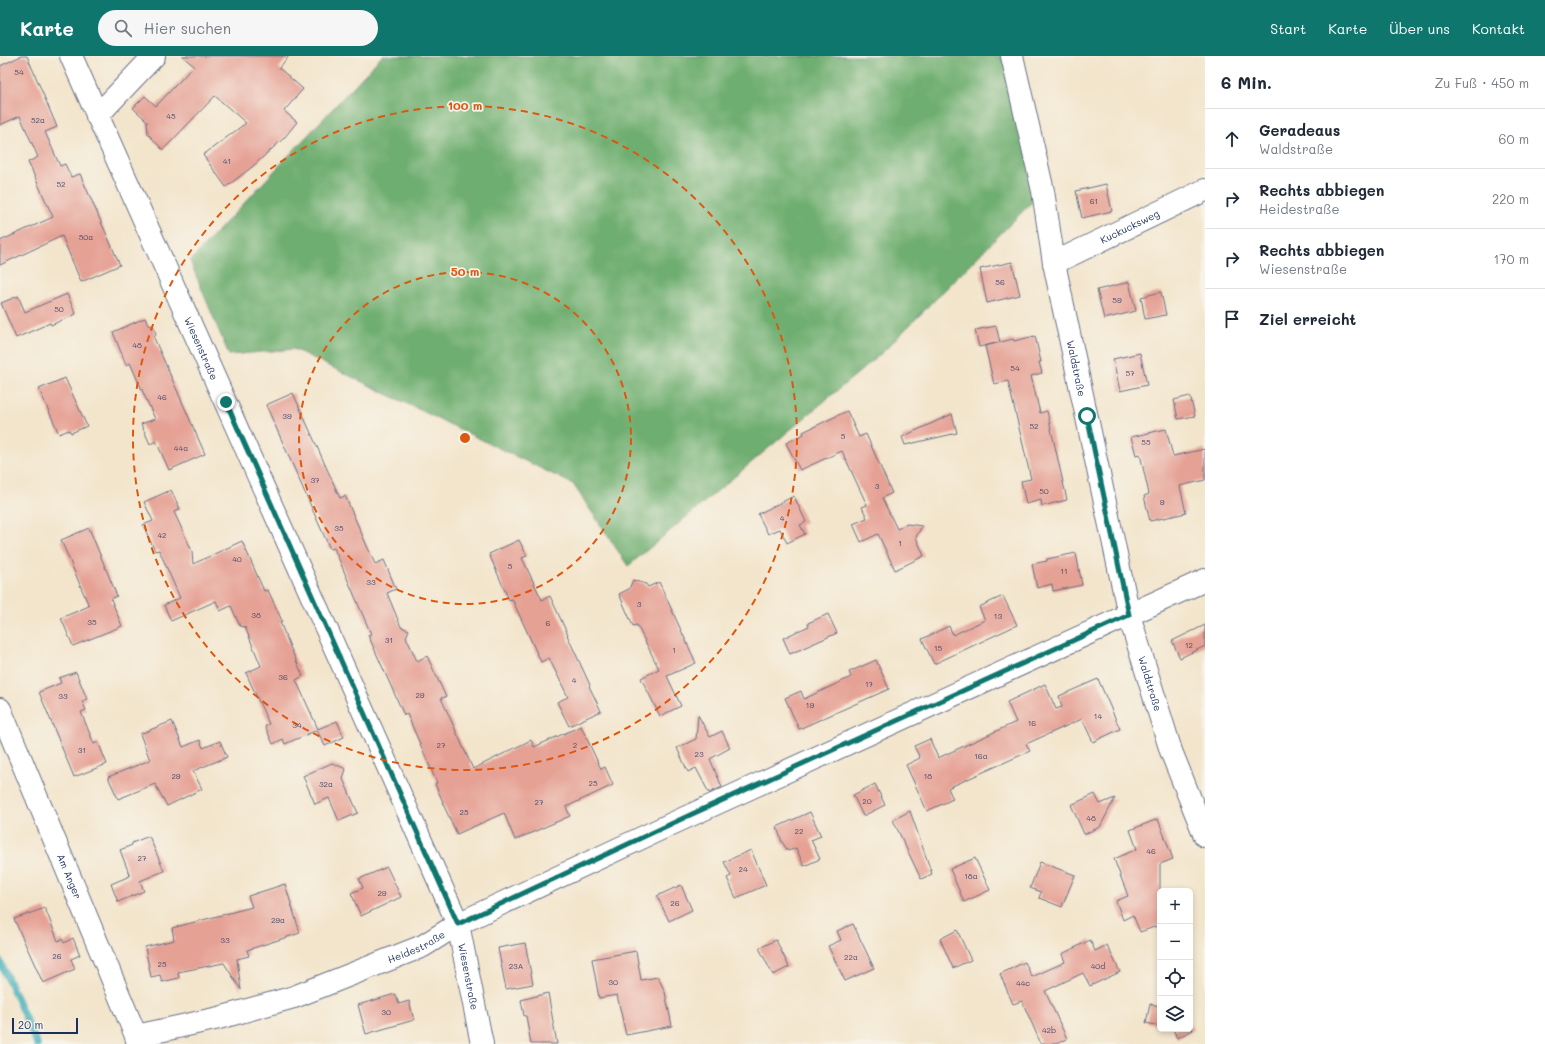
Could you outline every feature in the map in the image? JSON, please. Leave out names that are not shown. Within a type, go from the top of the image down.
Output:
[{"type":"street","name":"Wiesenstraße","points":[[71,56],[458,924],[482,1044]]},
{"type":"street","points":[[97,116],[154,56]]},
{"type":"street","name":"Waldstraße","points":[[1012,56],[1043,191],[1054,263],[1129,615],[1171,751],[1205,836]]},
{"type":"street","name":"Kuckucksweg","points":[[1054,263],[1205,190]]},
{"type":"street","name":"Heidestraße","points":[[137,1040],[294,996],[423,946],[458,924],[690,815],[1205,580]]},
{"type":"street","name":"Am Anger","points":[[0,709],[137,1040]]},
{"type":"green space","points":[[382,56],[1012,56],[1043,191],[883,352],[628,566],[573,484],[294,349],[229,355],[190,261]]},
{"type":"building","points":[[21,56],[27,56],[57,127],[45,132],[60,166],[65,164],[71,177],[80,174],[120,265],[81,282],[62,236],[0,265],[0,241],[53,217],[28,162],[38,157],[20,116],[0,125],[0,66]]},
{"type":"building","points":[[182,56],[289,56],[279,68],[303,89],[284,111],[297,122],[284,138],[252,167],[226,187],[203,155],[246,123],[215,96],[163,150],[148,134],[147,121],[133,108],[145,96],[156,106],[194,66]]},
{"type":"building","points":[[1106,184],[1112,211],[1082,218],[1076,191]]},
{"type":"building","points":[[1012,262],[1020,295],[987,303],[980,269]]},
{"type":"building","points":[[1129,282],[1136,311],[1104,319],[1097,290]]},
{"type":"building","points":[[1161,292],[1166,315],[1145,319],[1141,297]]},
{"type":"building","points":[[67,294],[76,314],[51,325],[50,323],[16,338],[1,303],[18,296],[25,312]]},
{"type":"building","points":[[145,318],[148,325],[153,326],[156,334],[154,338],[205,454],[169,470],[156,441],[150,444],[141,424],[155,419],[130,363],[126,365],[113,332]]},
{"type":"building","points":[[996,326],[1000,342],[979,347],[975,330]]},
{"type":"building","points":[[1035,336],[1042,373],[1031,376],[1040,413],[1047,411],[1067,500],[1042,506],[1041,500],[1026,504],[1021,481],[1031,479],[1008,381],[994,384],[985,346],[1013,339],[1014,341]]},
{"type":"building","points":[[1140,353],[1147,385],[1120,391],[1113,359]]},
{"type":"building","points":[[65,378],[87,426],[71,433],[69,430],[59,434],[39,389]]},
{"type":"building","points":[[293,393],[340,498],[345,496],[375,564],[384,560],[396,589],[387,593],[401,627],[409,630],[406,637],[417,661],[427,656],[446,697],[441,698],[473,769],[531,740],[534,747],[581,726],[601,769],[605,767],[613,785],[566,807],[570,816],[515,840],[504,813],[457,834],[442,802],[435,784],[437,783],[407,714],[404,715],[368,635],[371,634],[334,548],[330,549],[266,405]]},
{"type":"building","points":[[1190,396],[1195,416],[1178,419],[1174,400]]},
{"type":"building","points":[[847,411],[859,437],[866,434],[892,493],[882,498],[897,529],[907,524],[922,526],[916,537],[924,556],[895,570],[878,534],[861,542],[853,524],[867,518],[862,507],[867,505],[842,451],[800,470],[786,443],[804,434],[803,432]]},
{"type":"building","points":[[952,414],[957,433],[905,445],[902,437]]},
{"type":"building","points":[[1166,429],[1173,456],[1205,449],[1205,480],[1180,486],[1186,513],[1150,521],[1144,496],[1149,494],[1140,454],[1136,455],[1131,437]]},
{"type":"building","points":[[171,490],[180,509],[174,512],[192,551],[193,564],[242,541],[264,591],[268,590],[282,621],[280,622],[303,676],[296,680],[318,729],[337,721],[344,737],[325,746],[317,730],[285,744],[283,739],[273,744],[265,726],[269,724],[246,673],[261,666],[245,627],[240,626],[231,606],[220,611],[216,601],[171,621],[164,605],[180,598],[159,550],[155,551],[143,525],[153,521],[144,502]]},
{"type":"building","points":[[794,496],[806,522],[800,525],[805,534],[787,543],[780,529],[768,534],[758,514]]},
{"type":"building","points":[[89,528],[117,596],[111,599],[122,626],[73,646],[61,618],[89,606],[61,540]]},
{"type":"building","points":[[519,540],[527,556],[522,558],[542,600],[550,596],[601,711],[569,726],[557,702],[568,697],[549,658],[541,662],[512,599],[509,600],[489,554]]},
{"type":"building","points":[[1076,553],[1082,585],[1053,591],[1052,584],[1037,588],[1032,564],[1047,561],[1047,559]]},
{"type":"building","points":[[633,580],[646,584],[648,587],[659,582],[696,663],[667,676],[681,706],[660,716],[641,678],[659,669],[637,625],[633,626],[619,594],[629,589]]},
{"type":"building","points":[[1003,596],[1017,625],[934,664],[922,639],[949,626],[953,635],[985,620],[979,607]]},
{"type":"building","points":[[828,614],[837,633],[790,654],[783,638],[809,626],[808,623]]},
{"type":"building","points":[[1205,625],[1205,646],[1180,658],[1172,641]]},
{"type":"building","points":[[876,660],[889,689],[799,729],[785,698],[801,691],[804,699],[851,677],[849,672]]},
{"type":"building","points":[[76,672],[87,699],[82,701],[86,710],[81,712],[94,744],[98,742],[107,764],[74,777],[39,692],[61,683],[59,678]]},
{"type":"building","points":[[1098,679],[1120,729],[1093,742],[1082,719],[1026,744],[1030,751],[948,788],[953,799],[927,811],[906,765],[920,758],[914,746],[930,739],[938,758],[1016,722],[1007,702],[1045,684],[1056,709],[1062,707],[1059,696]]},
{"type":"building","points":[[698,715],[710,737],[722,731],[730,748],[710,759],[722,787],[709,793],[696,768],[688,772],[677,748],[696,739]]},
{"type":"building","points":[[172,721],[183,747],[200,740],[203,748],[220,741],[227,757],[193,771],[202,789],[167,806],[155,784],[118,799],[108,777],[150,760],[140,734]]},
{"type":"building","points":[[332,763],[346,769],[343,779],[358,813],[339,821],[329,798],[315,804],[303,776]]},
{"type":"building","points":[[875,784],[885,805],[863,816],[853,795]]},
{"type":"building","points":[[1095,794],[1100,804],[1115,798],[1100,827],[1084,834],[1071,805]]},
{"type":"building","points":[[910,811],[932,874],[921,879],[893,820]]},
{"type":"building","points":[[810,812],[821,836],[811,840],[820,859],[804,866],[796,848],[788,851],[782,842],[777,827]]},
{"type":"building","points":[[1158,819],[1173,859],[1160,864],[1160,888],[1157,888],[1157,926],[1140,932],[1133,915],[1123,920],[1116,901],[1128,896],[1114,859],[1137,849],[1130,830]]},
{"type":"building","points":[[149,836],[164,871],[140,881],[144,891],[118,902],[111,884],[130,876],[120,850]]},
{"type":"building","points":[[751,850],[766,885],[736,898],[727,878],[731,876],[724,862]]},
{"type":"building","points":[[975,858],[990,890],[964,902],[950,869]]},
{"type":"building","points":[[1040,862],[1075,875],[1062,907],[1039,898],[1041,892],[1030,888]]},
{"type":"building","points":[[387,867],[401,897],[361,916],[351,893],[363,888],[359,879]]},
{"type":"building","points":[[285,884],[300,933],[247,950],[249,956],[237,959],[241,990],[224,963],[178,972],[179,978],[162,982],[160,975],[151,977],[145,947],[174,940],[172,928],[252,907],[248,896]]},
{"type":"building","points":[[681,885],[692,910],[669,921],[657,896]]},
{"type":"building","points":[[45,908],[58,941],[62,939],[64,943],[73,938],[80,955],[71,959],[75,969],[43,983],[14,919]]},
{"type":"building","points":[[853,924],[874,968],[845,981],[828,946],[841,940],[837,931]]},
{"type":"building","points":[[957,930],[971,960],[953,968],[940,939]]},
{"type":"building","points":[[776,940],[789,967],[773,975],[759,948]]},
{"type":"building","points":[[1090,940],[1095,951],[1107,945],[1120,972],[1090,986],[1083,973],[1045,991],[1067,1039],[1056,1044],[1041,1044],[1022,1001],[1013,1004],[1000,974],[1025,962],[1032,977],[1065,962],[1062,954]]},
{"type":"building","points":[[525,943],[533,984],[506,989],[498,948]]},
{"type":"building","points":[[636,951],[641,980],[658,977],[665,992],[672,1026],[626,1035],[617,995],[599,998],[592,959]]},
{"type":"building","points":[[548,993],[557,1044],[531,1044],[526,1016],[524,1016],[521,1000]]},
{"type":"building","points":[[395,994],[399,1004],[409,1001],[414,1020],[366,1034],[358,1005]]},
{"type":"building","points":[[1150,1004],[1157,1005],[1157,1025],[1146,1023]]},
{"type":"building","points":[[1174,1032],[1189,1032],[1177,1038]]},
{"type":"waterway","points":[[0,961],[37,1044]]},
{"type":"route","points":[[226,402],[458,924],[690,815],[1129,615],[1087,416]]}]
